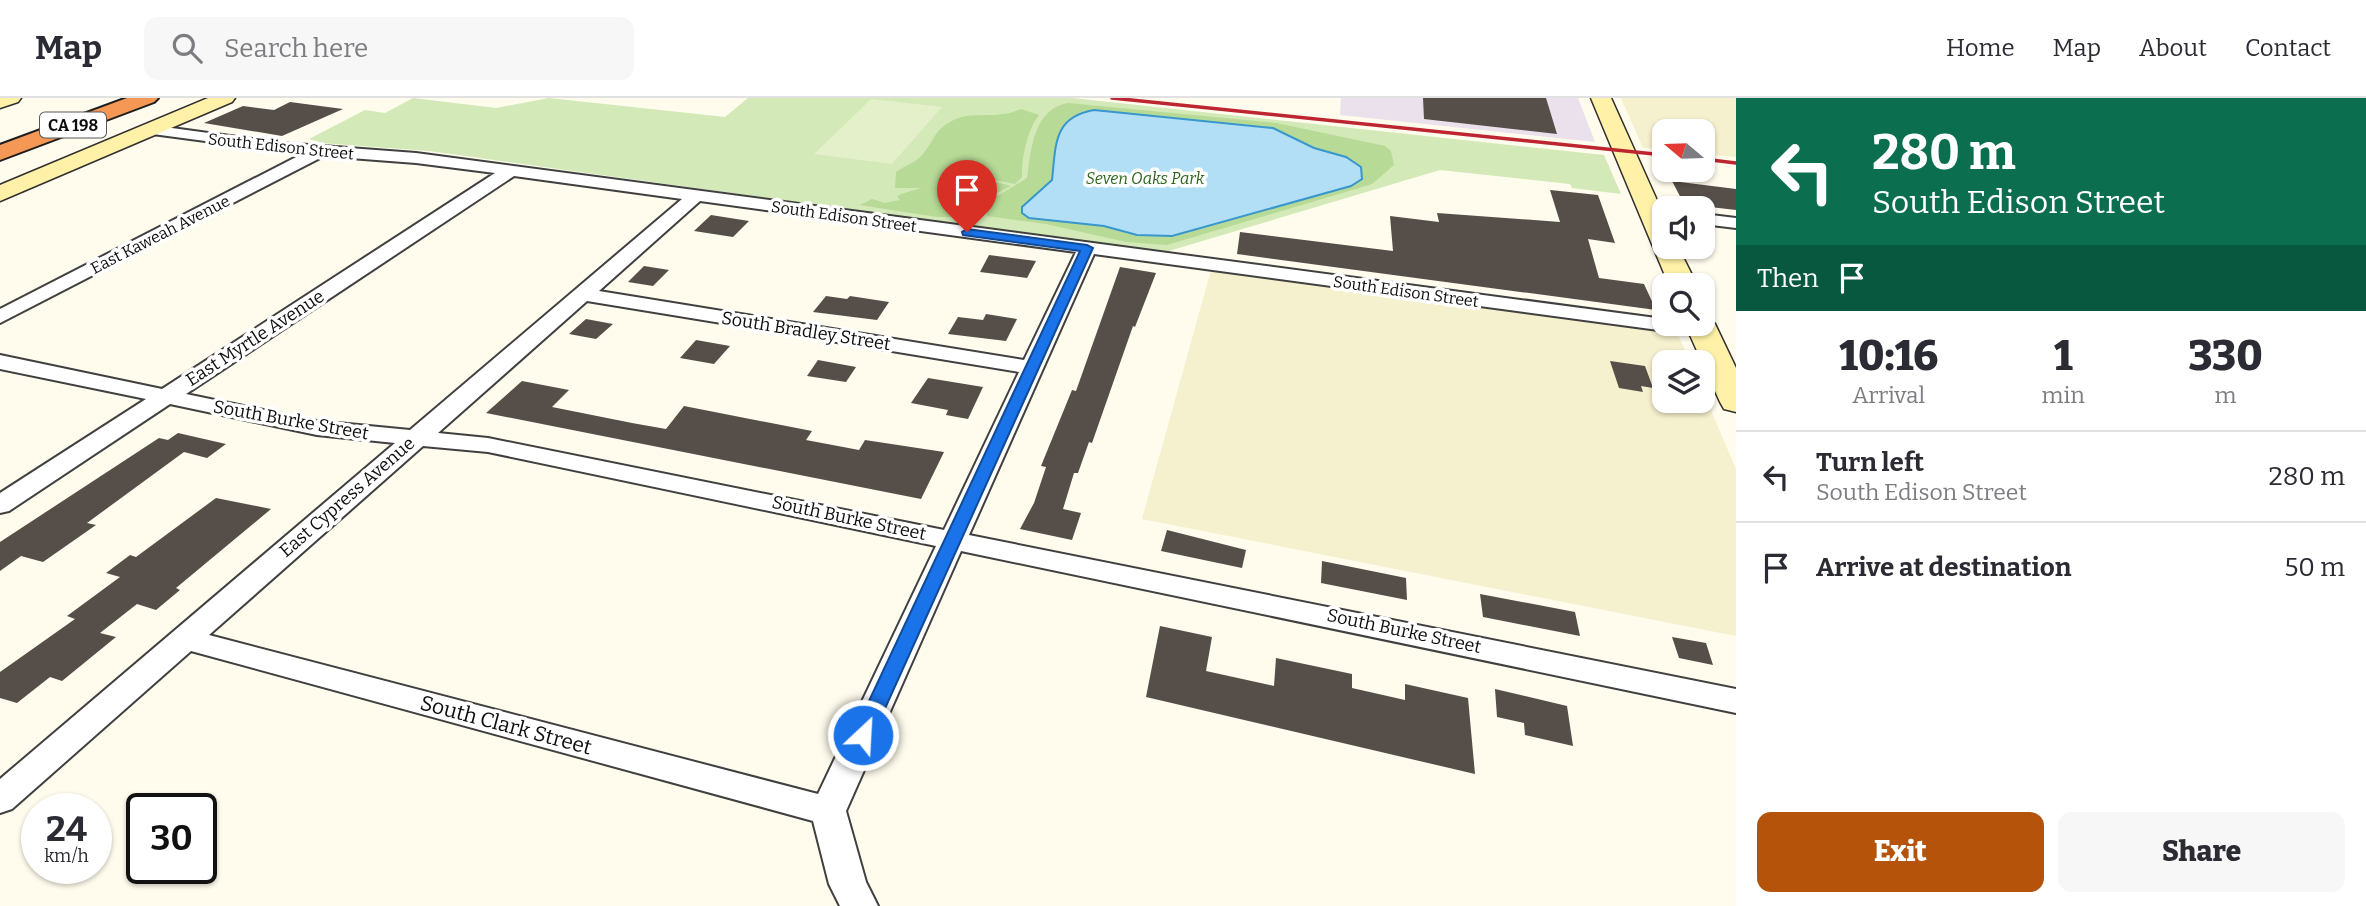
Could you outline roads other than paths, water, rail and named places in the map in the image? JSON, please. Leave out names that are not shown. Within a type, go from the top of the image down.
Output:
[{"type":"highway","name":"CA 198","points":[[0,135],[103,98]]},
{"type":"highway","name":"CA 198","points":[[0,153],[147,98]]},
{"type":"street","points":[[0,102],[10,98]]},
{"type":"street","points":[[0,194],[225,98]]},
{"type":"street","points":[[1601,98],[1652,204]]},
{"type":"street","name":"South Edison Street","points":[[150,130],[321,151],[416,159],[1652,321]]},
{"type":"street","name":"East Kaweah Avenue","points":[[0,317],[321,151]]},
{"type":"street","name":"East Myrtle Avenue","points":[[0,505],[510,171]]},
{"type":"street","name":"East Cypress Avenue","points":[[0,799],[696,196]]},
{"type":"street","points":[[1715,220],[1736,223]]},
{"type":"street","points":[[859,906],[848,884],[828,811],[1087,248]]},
{"type":"street","name":"South Bradley Street","points":[[580,294],[1032,368]]},
{"type":"street","points":[[1706,336],[1736,402]]},
{"type":"street","name":"South Burke Street","points":[[0,362],[317,428],[488,445],[1736,701]]},
{"type":"street","name":"South Clark Street","points":[[185,639],[828,811]]},
{"type":"water","points":[[1094,110],[1273,128],[1314,148],[1346,157],[1361,167],[1362,179],[1351,186],[1172,236],[1137,235],[1104,226],[1029,218],[1022,213],[1022,207],[1052,180],[1059,134],[1071,119]]},
{"type":"railway","points":[[1112,98],[1652,154]]},
{"type":"railway","points":[[1715,160],[1736,163]]},
{"type":"park label","name":"Seven Oaks Park","points":[[1145,178]]}]
